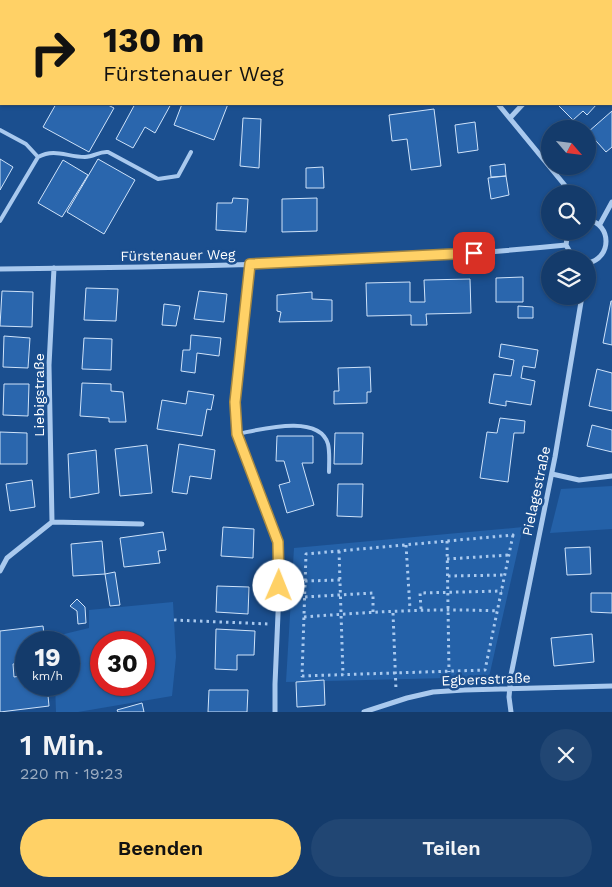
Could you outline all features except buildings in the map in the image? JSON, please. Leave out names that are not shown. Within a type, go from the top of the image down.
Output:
[{"type":"street","points":[[499,105],[565,185]]},
{"type":"street","points":[[510,118],[522,105]]},
{"type":"street","points":[[600,224],[612,202]]},
{"type":"street","points":[[596,223],[600,224],[608,234],[610,244],[600,258],[596,260]]},
{"type":"street","points":[[567,240],[566,245],[569,250]]},
{"type":"street","name":"Fürstenauer Weg","points":[[0,269],[250,264],[492,252],[566,245]]},
{"type":"street","points":[[250,264],[235,402],[237,434],[278,542],[280,567],[276,712]]},
{"type":"street","name":"Liebigstraße","points":[[52,522],[49,365],[54,268]]},
{"type":"street","name":"Pielagestraße","points":[[511,712],[509,689],[528,585],[552,474],[580,305]]},
{"type":"street","points":[[552,474],[579,480],[612,476]]},
{"type":"street","points":[[0,572],[8,558],[52,522],[142,524]]},
{"type":"street","name":"Egbersstraße","points":[[364,712],[434,692],[612,686]]},
{"type":"lane","points":[[0,130],[26,144],[38,157]]},
{"type":"lane","points":[[0,221],[38,157],[47,152],[86,157],[101,151],[108,152],[158,179],[178,176],[191,152]]},
{"type":"lane","points":[[237,434],[296,426],[313,428],[322,433],[328,444],[329,472]]},
{"type":"path","points":[[513,535],[485,670],[302,676],[306,554],[406,545],[513,535]]},
{"type":"path","points":[[447,541],[449,672]]},
{"type":"path","points":[[406,545],[410,609]]},
{"type":"path","points":[[339,551],[343,675]]},
{"type":"path","points":[[447,559],[509,555]]},
{"type":"path","points":[[448,576],[505,574]]},
{"type":"path","points":[[305,581],[340,580]]},
{"type":"path","points":[[421,609],[420,593],[502,591]]},
{"type":"path","points":[[305,597],[373,593],[373,613]]},
{"type":"path","points":[[304,617],[393,613],[410,609],[498,611]]},
{"type":"path","points":[[393,613],[398,701]]},
{"type":"path","points":[[174,620],[277,624]]},
{"type":"shaded area","points":[[612,486],[612,529],[550,533],[561,489]]},
{"type":"shaded area","points":[[523,527],[489,677],[286,682],[294,548]]},
{"type":"shaded area","points":[[173,602],[176,657],[172,696],[78,712],[56,712],[55,696],[80,696],[80,631],[77,631],[89,628],[89,610]]},
{"type":"route","points":[[279,586],[278,542],[237,434],[235,402],[250,264],[474,253]]}]
